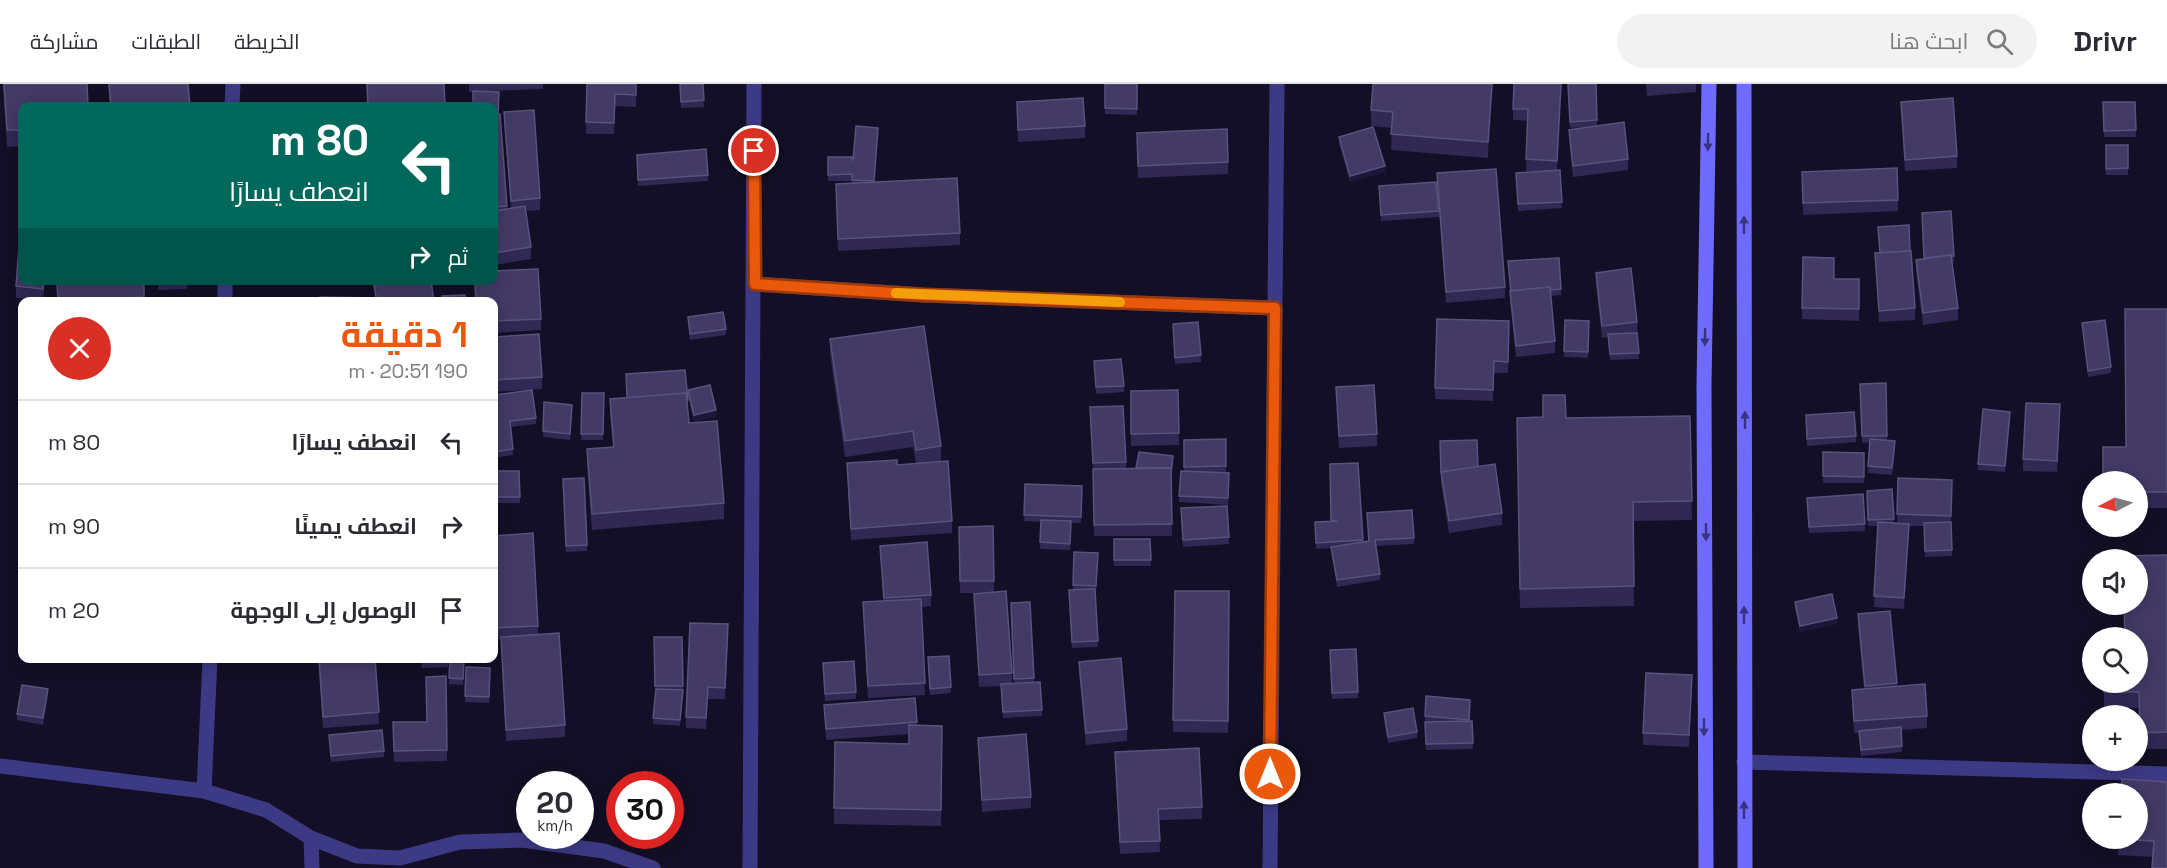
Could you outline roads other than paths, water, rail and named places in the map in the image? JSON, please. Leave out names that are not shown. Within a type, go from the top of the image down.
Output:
[{"type":"street","points":[[232,102],[233,84]]},
{"type":"street","points":[[750,868],[755,284],[754,84]]},
{"type":"street","points":[[1270,868],[1277,84]]},
{"type":"street","points":[[1706,868],[1704,385],[1708,84]]},
{"type":"street","points":[[1744,84],[1745,868]]},
{"type":"street","points":[[755,284],[924,295],[1275,308]]},
{"type":"street","points":[[204,791],[210,663]]},
{"type":"street","points":[[1744,762],[2167,774]]},
{"type":"street","points":[[0,766],[204,791],[266,810],[311,838],[357,856],[400,858],[460,842],[522,840],[604,851],[653,868]]},
{"type":"street","points":[[311,838],[312,868]]}]
